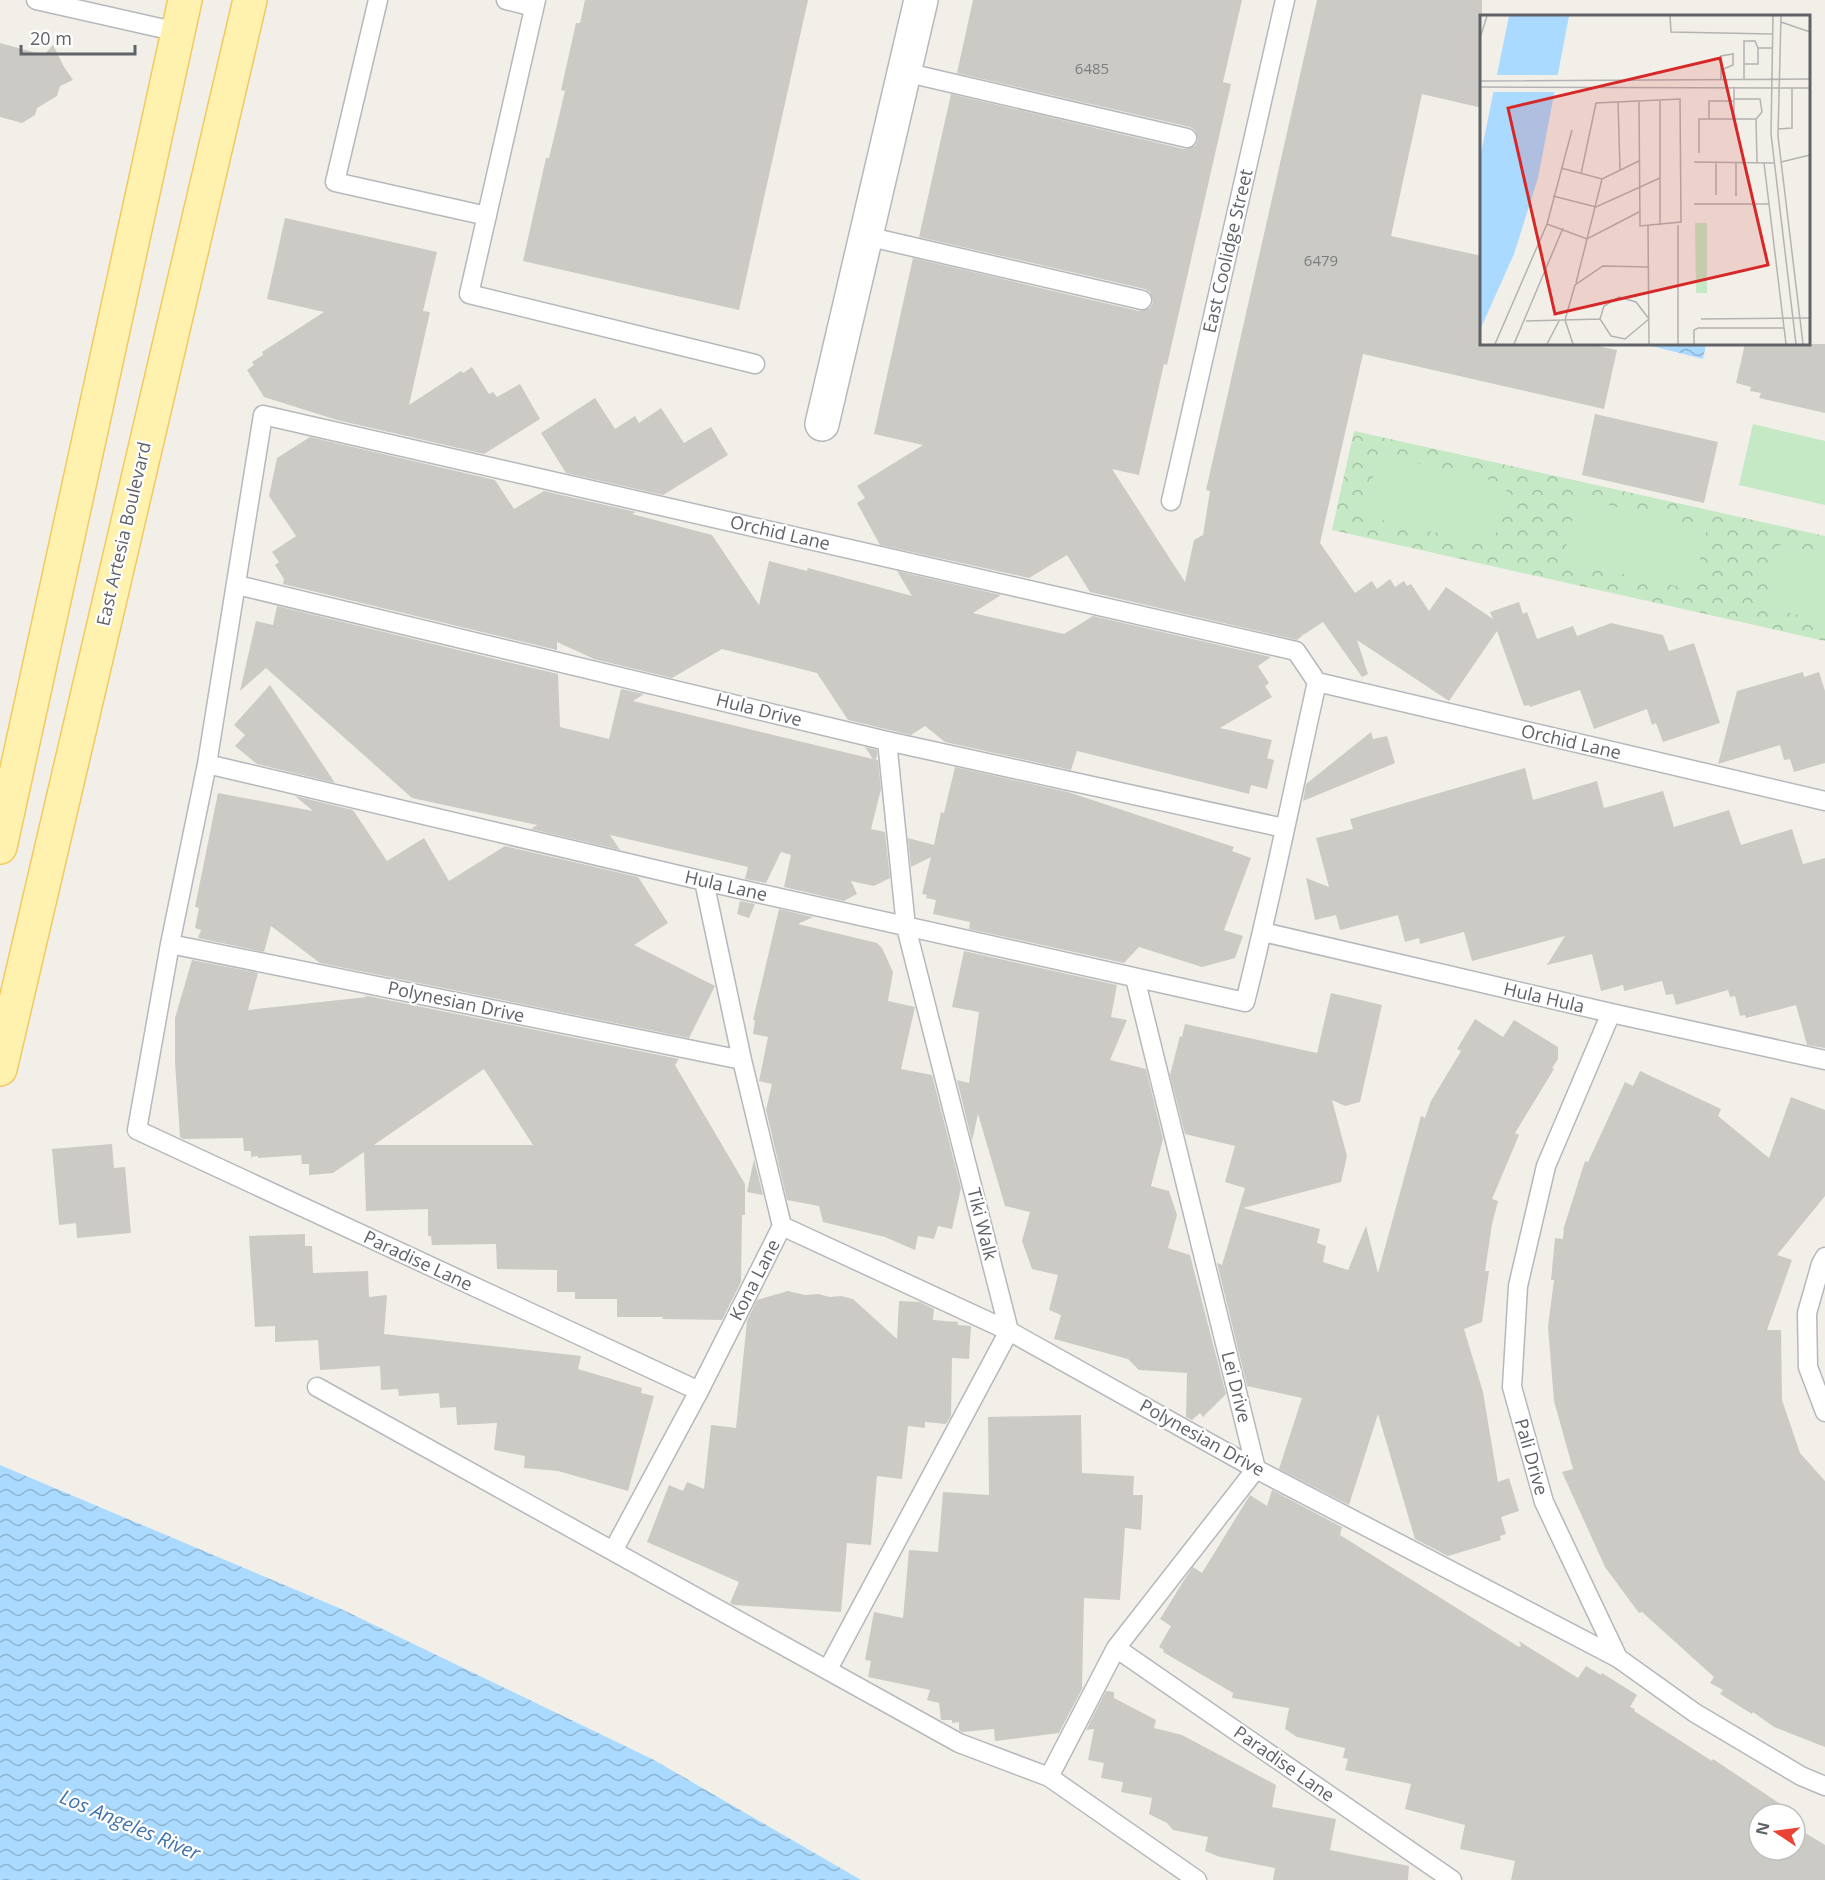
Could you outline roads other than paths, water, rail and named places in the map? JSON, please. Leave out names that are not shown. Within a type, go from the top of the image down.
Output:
[{"type":"main road","points":[[0,847],[185,0]]},
{"type":"main road","name":"East Artesia Boulevard","points":[[0,1069],[250,0]]},
{"type":"street","points":[[822,424],[921,0]]},
{"type":"lane","points":[[36,0],[99,7],[178,32]]},
{"type":"lane","points":[[378,0],[335,182],[487,216]]},
{"type":"lane","points":[[506,0],[535,4],[469,294],[755,364]]},
{"type":"lane","name":"East Coolidge Street","points":[[1171,501],[1286,0]]},
{"type":"lane","points":[[904,72],[1187,138]]},
{"type":"lane","points":[[866,236],[1142,300]]},
{"type":"lane","name":"Orchid Lane","points":[[237,585],[263,415],[1296,651],[1317,682],[1825,801]]},
{"type":"lane","points":[[170,944],[207,764],[237,585]]},
{"type":"lane","name":"Hula Drive","points":[[237,585],[887,741],[1284,828]]},
{"type":"lane","points":[[1263,932],[1317,682]]},
{"type":"lane","name":"Tiki Walk","points":[[887,741],[906,927],[1009,1331]]},
{"type":"lane","name":"Hula Lane","points":[[207,764],[704,881],[1245,1002],[1263,932]]},
{"type":"lane","name":"Kona Lane","points":[[613,1551],[699,1391],[782,1226],[742,1060],[704,881]]},
{"type":"lane","name":"Hula Hula","points":[[1263,932],[1611,1014],[1825,1060]]},
{"type":"lane","name":"Polynesian Drive","points":[[170,944],[742,1060]]},
{"type":"lane","name":"Paradise Lane","points":[[170,944],[137,1130],[699,1391]]},
{"type":"lane","name":"Lei Drive","points":[[1135,978],[1256,1469]]},
{"type":"lane","name":"Pali Drive","points":[[1611,1014],[1546,1166],[1518,1286],[1512,1387],[1544,1502],[1618,1658],[1695,1713],[1801,1776],[1825,1786]]},
{"type":"lane","name":"Polynesian Drive","points":[[782,1226],[1009,1331],[1256,1469],[1618,1658]]},
{"type":"lane","points":[[1825,1257],[1807,1313],[1808,1367],[1825,1412]]},
{"type":"lane","points":[[828,1669],[1009,1331]]},
{"type":"lane","points":[[316,1387],[959,1743],[1049,1777],[1197,1880]]},
{"type":"lane","points":[[1049,1777],[1116,1648],[1256,1469]]},
{"type":"lane","name":"Paradise Lane","points":[[1116,1648],[1452,1880]]},
{"type":"water","points":[[1652,345],[1706,345],[1703,359]]},
{"type":"water","name":"Los Angeles River","points":[[0,1465],[339,1608],[654,1760],[861,1880],[0,1880]]}]
